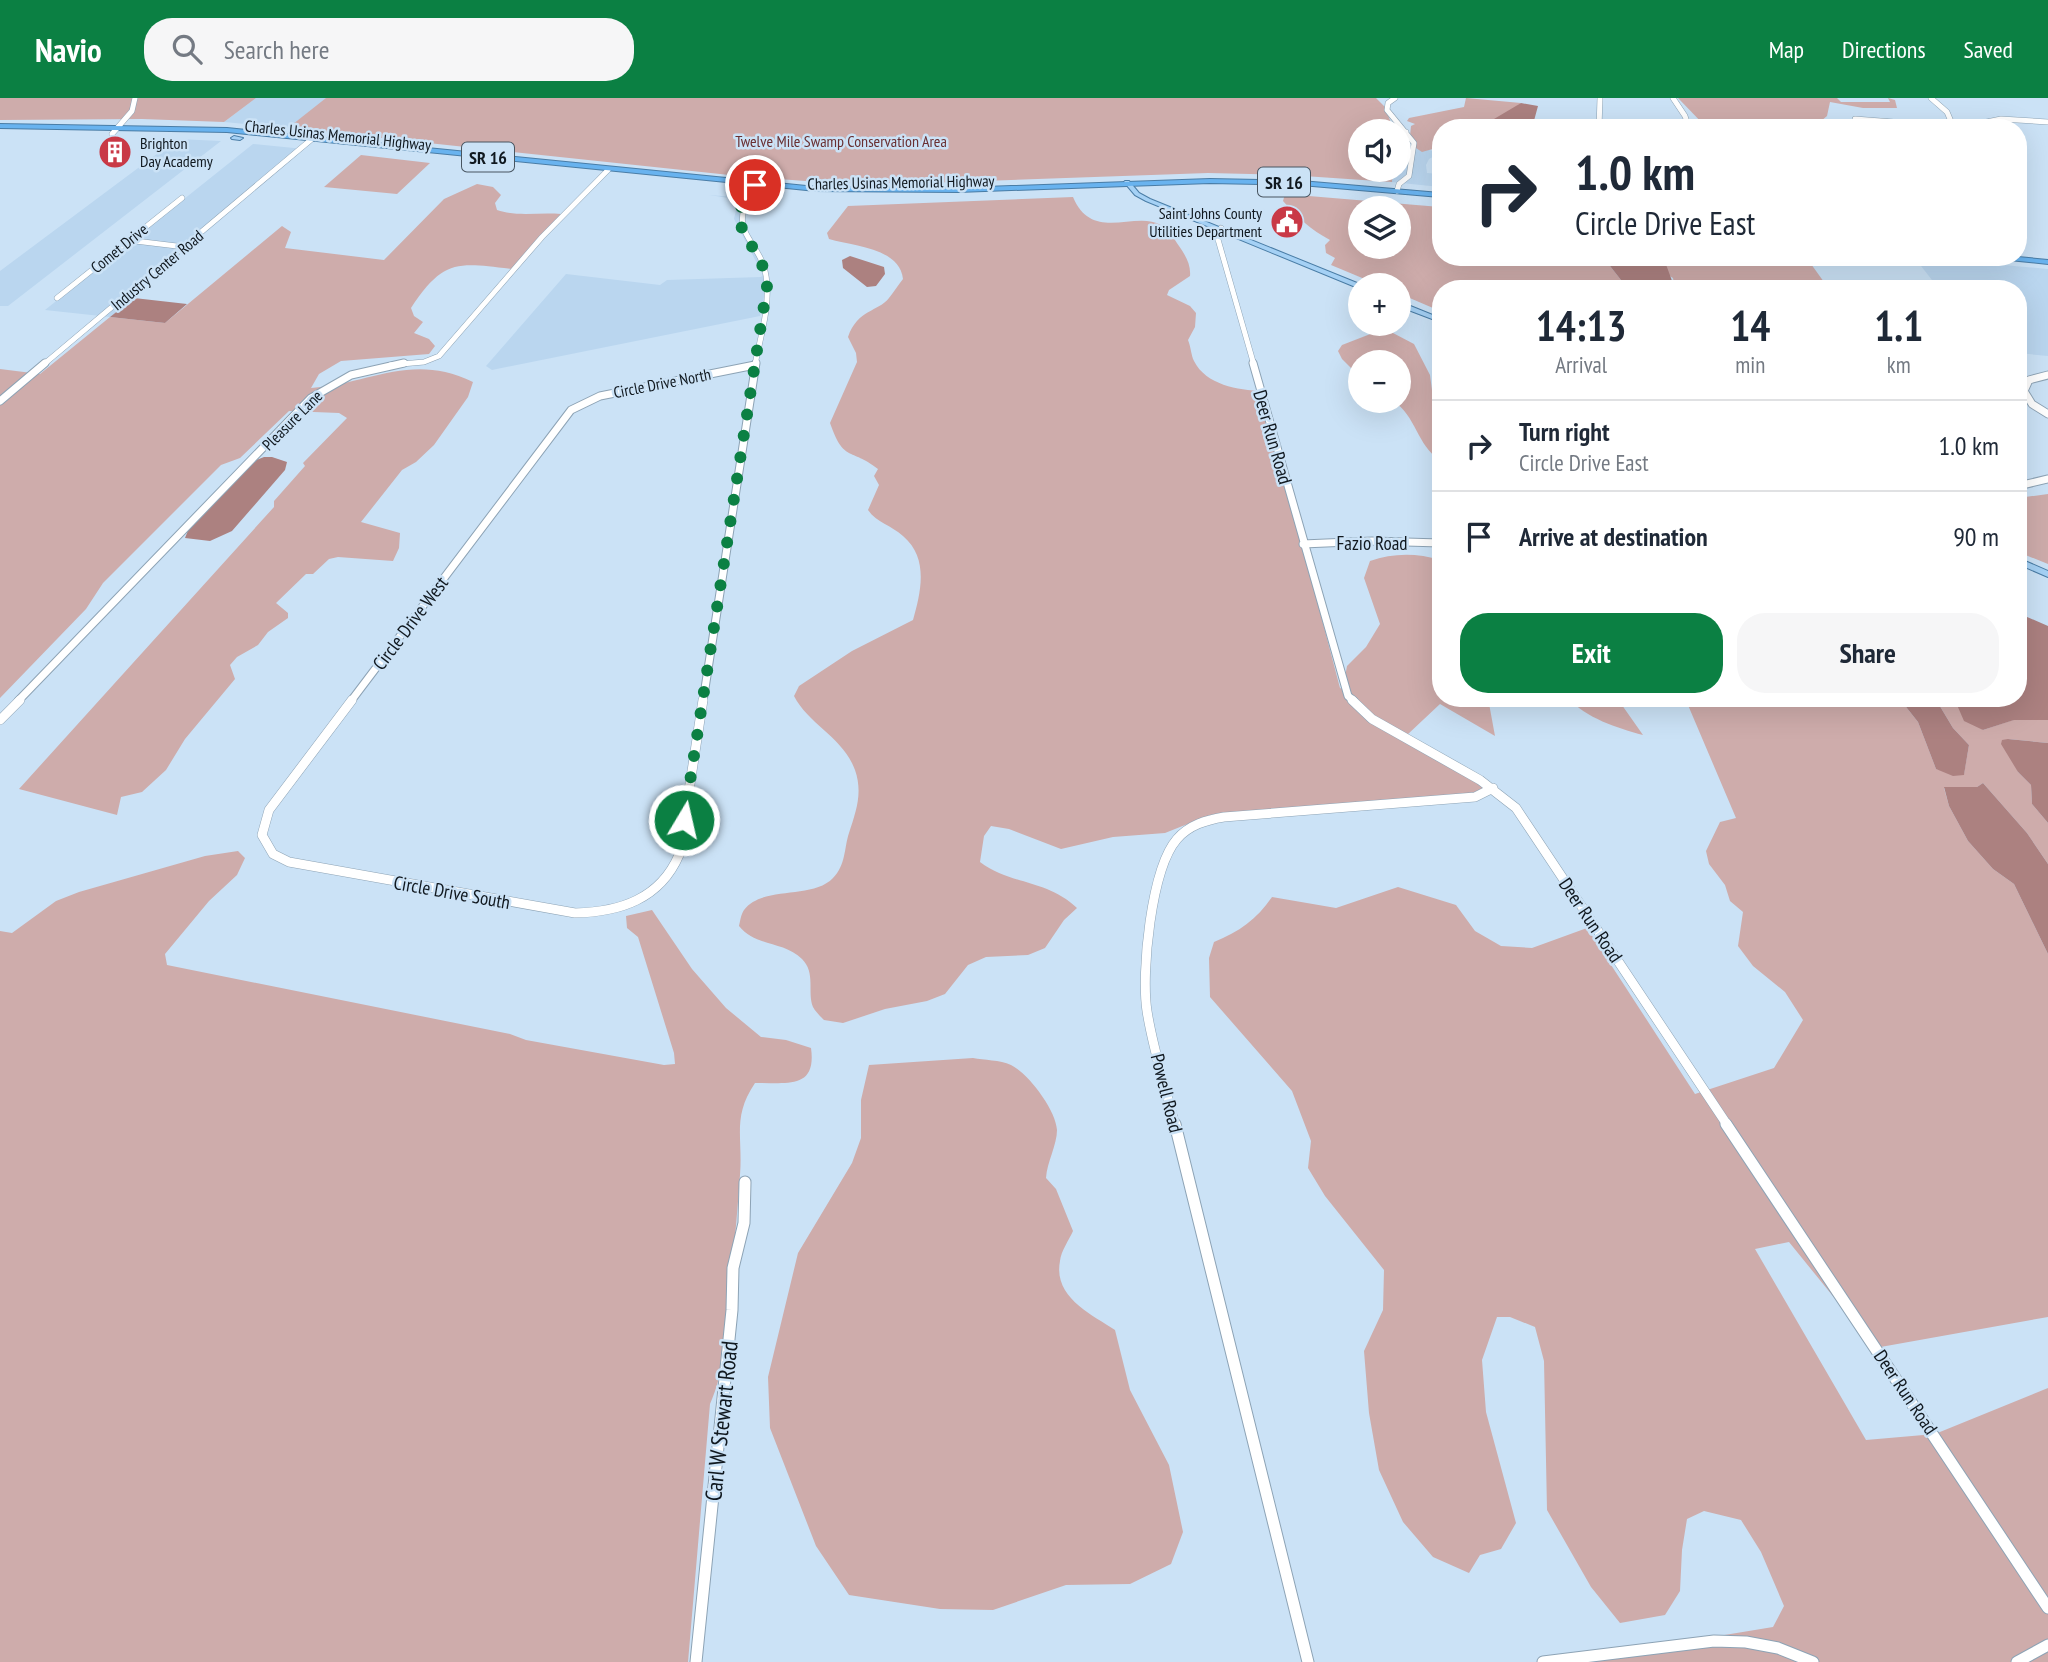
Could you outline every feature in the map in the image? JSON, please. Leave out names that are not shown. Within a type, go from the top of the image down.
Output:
[{"type":"highway","name":"Charles Usinas Memorial Highway","points":[[0,127],[115,130],[237,138],[600,177],[752,189],[896,191],[1261,181],[1432,194]]},
{"type":"highway","name":"Charles Usinas Memorial Highway","points":[[0,133],[209,129],[608,170],[752,189]]},
{"type":"highway","name":"Charles Usinas Memorial Highway","points":[[1129,185],[1312,190],[1432,201]]},
{"type":"highway","points":[[1312,190],[1382,195],[1397,191]]},
{"type":"highway","points":[[2027,253],[2048,254]]},
{"type":"highway","points":[[2027,260],[2048,262]]},
{"type":"main road","points":[[1129,185],[1148,200],[1348,282]]},
{"type":"main road","points":[[1411,308],[1432,317]]},
{"type":"main road","points":[[2027,565],[2048,574]]},
{"type":"street","points":[[115,130],[132,111],[135,98]]},
{"type":"street","points":[[1395,98],[1387,106],[1395,119]]},
{"type":"street","points":[[1599,119],[1600,98]]},
{"type":"street","points":[[1673,98],[1686,119]]},
{"type":"street","points":[[1931,98],[1947,112],[1950,119]]},
{"type":"street","points":[[1391,115],[1394,105],[1403,99]]},
{"type":"street","points":[[2027,121],[2048,122]]},
{"type":"street","name":"Industry Center Road","points":[[0,401],[313,138]]},
{"type":"street","name":"Pleasure Lane","points":[[0,720],[311,398],[333,382],[366,370],[427,361],[439,356],[594,180],[608,170]]},
{"type":"street","points":[[1395,182],[1397,191]]},
{"type":"street","points":[[1397,191],[1404,182]]},
{"type":"street","points":[[752,189],[740,210],[739,218],[768,279],[755,365]]},
{"type":"street","name":"Comet Drive","points":[[57,298],[182,198]]},
{"type":"street","name":"Deer Run Road","points":[[1221,228],[1217,236],[1345,690],[1354,704],[1372,719],[1493,788],[1516,808],[2048,1608]]},
{"type":"street","points":[[127,240],[184,247]]},
{"type":"street","name":"Circle Drive North","points":[[572,409],[600,396],[755,365]]},
{"type":"street","name":"Circle Drive South","points":[[264,843],[275,857],[289,862],[570,912],[613,910],[646,897],[666,880],[679,855],[755,365]]},
{"type":"street","points":[[2027,383],[2031,378],[2048,375]]},
{"type":"street","points":[[2027,396],[2033,406],[2048,414]]},
{"type":"street","name":"Circle Drive West","points":[[264,843],[261,829],[269,810],[572,409]]},
{"type":"street","points":[[2027,484],[2048,479]]},
{"type":"street","name":"Fazio Road","points":[[1303,544],[1371,541],[1432,543]]},
{"type":"street","name":"Powell Road","points":[[1308,1662],[1147,1012],[1144,980],[1152,918],[1169,852],[1180,836],[1198,824],[1224,817],[1475,797],[1493,788]]},
{"type":"street","name":"Carl W Stewart Road","points":[[696,1662],[732,1310],[733,1268],[744,1223],[745,1182]]},
{"type":"street","points":[[1543,1662],[1714,1641],[1746,1642],[1777,1648],[1813,1662]]},
{"type":"street","points":[[2017,1662],[2048,1645]]},
{"type":"shaded area","points":[[256,98],[328,98],[288,128],[224,122]]},
{"type":"shaded area","points":[[1521,103],[1538,106],[1534,119],[1494,119]]},
{"type":"shaded area","points":[[177,139],[221,141],[8,306],[0,306],[0,271]]},
{"type":"shaded area","points":[[253,144],[304,149],[110,317],[45,310]]},
{"type":"shaded area","points":[[1411,146],[1432,151],[1432,157],[1426,165],[1427,173],[1432,173],[1432,186],[1392,182],[1411,182]]},
{"type":"shaded area","points":[[709,195],[748,198],[742,207],[741,223],[759,259],[767,283],[760,316],[492,370],[486,366],[566,274],[660,285],[667,280],[761,277],[763,275],[734,219],[742,200]]},
{"type":"shaded area","points":[[850,256],[884,267],[885,274],[876,286],[867,287],[843,268],[842,260]]},
{"type":"shaded area","points":[[1610,266],[1667,266],[1672,280],[1621,280]]},
{"type":"shaded area","points":[[1921,266],[2014,266],[2048,269],[2048,356],[2027,354],[2027,280],[1932,280]]},
{"type":"shaded area","points":[[134,298],[187,304],[165,323],[110,317]]},
{"type":"shaded area","points":[[264,457],[287,462],[285,470],[232,531],[210,541],[185,538],[189,528],[254,461]]},
{"type":"shaded area","points":[[2027,617],[2048,626],[2048,720],[2014,720],[1983,730],[1964,721],[1958,707],[2027,707]]},
{"type":"shaded area","points":[[1906,707],[1940,707],[1953,728],[1969,745],[1964,775],[1953,776],[1936,769],[1918,722]]},
{"type":"shaded area","points":[[2002,740],[2048,743],[2048,823],[2032,804],[2031,785],[2018,772],[2001,744]]},
{"type":"shaded area","points":[[1983,783],[2027,833],[2048,864],[2048,954],[2014,884],[1993,869],[1968,841],[1949,806],[1944,787],[1977,787]]},
{"type":"green space","points":[[0,98],[256,98],[224,122],[142,119],[0,120]]},
{"type":"green space","name":"Twelve Mile Swamp Conservation Area","points":[[326,98],[1376,98],[1385,107],[1390,119],[1348,119],[1348,179],[1208,173],[928,183],[832,183],[739,176],[288,128]]},
{"type":"green space","points":[[1466,98],[1521,103],[1500,119],[1432,119],[1432,149],[1422,152],[1413,146],[1411,126],[1415,124],[1409,118],[1464,107]]},
{"type":"green space","points":[[1678,98],[1837,98],[1841,102],[1890,102],[1888,98],[1895,100],[1897,108],[1863,108],[1830,102],[1827,116],[1823,119],[1698,119]]},
{"type":"green space","points":[[361,155],[430,163],[397,194],[324,187]]},
{"type":"green space","points":[[477,184],[493,187],[501,195],[495,203],[497,210],[520,214],[561,214],[512,269],[465,266],[443,272],[433,280],[411,308],[414,316],[423,322],[414,333],[429,339],[435,346],[429,354],[341,361],[319,374],[311,388],[410,370],[451,373],[473,382],[468,397],[434,445],[416,462],[402,470],[361,522],[400,533],[399,548],[393,561],[338,557],[329,559],[313,574],[306,574],[276,603],[288,613],[288,618],[230,665],[235,679],[185,739],[166,770],[142,792],[121,797],[117,815],[19,789],[274,507],[274,501],[305,466],[303,463],[347,418],[339,413],[289,411],[240,458],[221,465],[103,583],[86,609],[0,698],[0,369],[40,374],[110,317],[165,323],[282,226],[291,232],[285,248],[384,260],[444,199]]},
{"type":"green space","points":[[1285,194],[1348,199],[1348,259],[1411,259],[1411,205],[1432,206],[1432,266],[1610,266],[1621,280],[1432,280],[1432,308],[1411,299],[1411,273],[1350,273],[1331,265],[1335,258],[1326,253],[1325,245],[1330,240],[1305,223],[1283,201]]},
{"type":"green space","points":[[1073,197],[1081,211],[1091,219],[1114,223],[1151,221],[1166,229],[1184,253],[1190,268],[1190,276],[1169,290],[1167,295],[1190,306],[1196,313],[1195,327],[1188,340],[1194,361],[1206,376],[1214,381],[1262,391],[1340,688],[1349,692],[1345,677],[1347,666],[1366,647],[1380,624],[1364,578],[1370,561],[1405,555],[1432,558],[1432,707],[1437,707],[1407,735],[1492,793],[1210,815],[1165,833],[1113,837],[1061,849],[1009,829],[991,826],[984,836],[980,862],[1003,875],[1053,892],[1077,908],[1064,920],[1045,948],[1028,955],[986,957],[968,965],[945,994],[927,1001],[885,1009],[843,1023],[824,1020],[813,1007],[809,970],[802,959],[787,949],[753,937],[739,926],[744,910],[752,902],[824,885],[840,868],[858,802],[855,770],[843,749],[808,715],[794,696],[799,686],[852,651],[913,620],[920,587],[920,565],[911,545],[868,510],[879,485],[874,476],[878,469],[844,449],[830,423],[857,362],[856,353],[848,337],[852,328],[862,316],[884,303],[903,279],[894,261],[885,255],[829,239],[827,233],[848,206]]},
{"type":"green space","points":[[1654,266],[1812,266],[1823,280],[1673,280]]},
{"type":"green space","points":[[1365,336],[1399,336],[1414,344],[1430,375],[1432,454],[1406,413],[1411,413],[1411,350],[1348,350],[1348,365],[1338,351],[1342,345]]},
{"type":"green space","points":[[2048,494],[2048,564],[2027,556],[2027,497]]},
{"type":"green space","points":[[1445,707],[1490,707],[1495,736]]},
{"type":"green space","points":[[1578,707],[1623,707],[1643,735],[1593,717]]},
{"type":"green space","points":[[1689,707],[1906,707],[1918,722],[1936,769],[1964,774],[1969,745],[1953,728],[1940,707],[1959,707],[1983,730],[2013,720],[2048,720],[2048,743],[2008,739],[2018,772],[2031,785],[2032,804],[2048,823],[2048,864],[2027,833],[1983,783],[1977,787],[1944,788],[1949,806],[1968,841],[1993,869],[2014,884],[2048,954],[2048,1317],[1875,1348],[1789,1242],[1755,1249],[1866,1440],[1935,1434],[2048,1388],[2048,1662],[1589,1662],[1591,1657],[1773,1627],[1784,1606],[1761,1552],[1741,1520],[1704,1511],[1687,1519],[1680,1591],[1665,1615],[1620,1623],[1591,1587],[1547,1510],[1544,1361],[1535,1327],[1510,1317],[1497,1317],[1482,1360],[1486,1412],[1516,1523],[1501,1549],[1480,1555],[1469,1573],[1433,1557],[1403,1522],[1379,1470],[1369,1413],[1364,1351],[1383,1310],[1384,1270],[1325,1196],[1308,1168],[1311,1141],[1292,1091],[1210,997],[1209,958],[1214,942],[1247,924],[1272,897],[1336,908],[1398,887],[1456,905],[1475,931],[1501,946],[1532,948],[1587,928],[1695,1094],[1774,1068],[1803,1020],[1785,992],[1753,966],[1738,946],[1743,912],[1730,901],[1725,885],[1709,864],[1706,851],[1720,822],[1736,818]]},
{"type":"green space","points":[[238,851],[245,858],[237,875],[209,901],[165,954],[167,965],[510,1034],[526,1040],[664,1065],[675,1064],[674,1053],[638,937],[627,928],[626,916],[652,910],[692,969],[726,1008],[761,1037],[786,1040],[811,1048],[812,1062],[804,1078],[787,1083],[755,1083],[743,1106],[740,1128],[741,1162],[725,1342],[719,1379],[710,1404],[688,1662],[0,1662],[0,931],[12,933],[56,901],[79,892],[205,856]]},
{"type":"green space","points":[[973,1058],[1002,1062],[1018,1069],[1040,1093],[1052,1113],[1057,1136],[1046,1178],[1056,1189],[1073,1231],[1061,1257],[1059,1274],[1062,1285],[1085,1311],[1115,1330],[1130,1390],[1169,1465],[1183,1532],[1171,1564],[1130,1584],[1066,1585],[993,1610],[940,1609],[849,1595],[816,1546],[770,1428],[768,1377],[798,1253],[852,1163],[861,1138],[861,1100],[869,1065]]},
{"type":"place","name":"Brighton Day Academy","points":[[115,152]]},
{"type":"place","name":"Saint Johns County Utilities Department","points":[[1287,222]]},
{"type":"route","points":[[684,820],[768,279],[739,218],[740,210],[755,185]]}]
